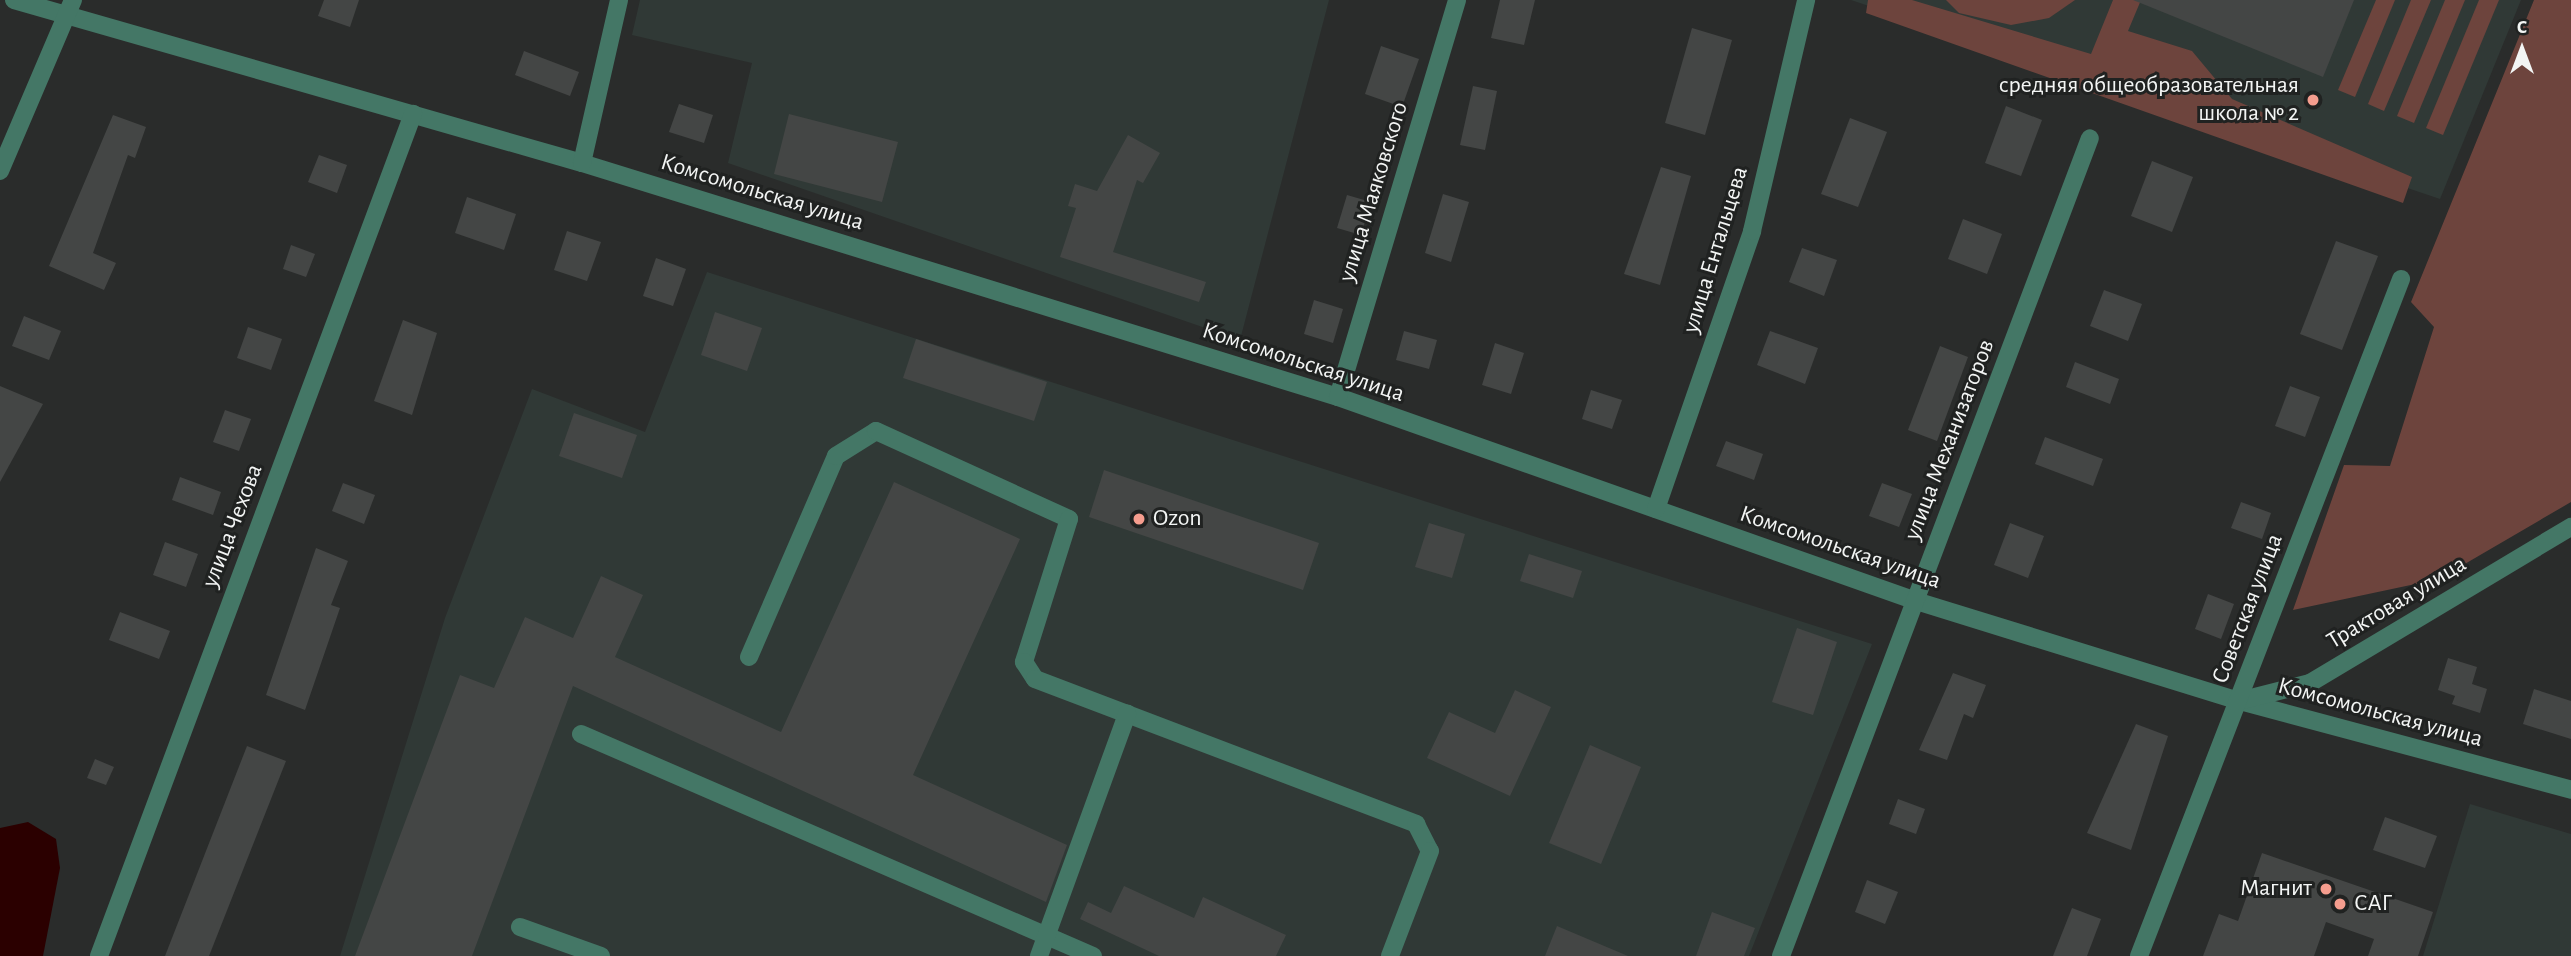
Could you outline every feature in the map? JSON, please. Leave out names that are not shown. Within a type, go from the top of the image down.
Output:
[{"type":"street","name":"Комсомольская улица","points":[[14,0],[69,8],[582,163],[1338,397],[1916,601],[2240,701],[2571,790]]},
{"type":"street","points":[[582,163],[619,0]]},
{"type":"street","name":"улица Маяковского","points":[[1338,397],[1457,0]]},
{"type":"street","name":"улица Ентальцева","points":[[1656,509],[1752,231],[1806,0]]},
{"type":"street","points":[[0,171],[69,8]]},
{"type":"street","name":"улица Чехова","points":[[99,956],[413,114]]},
{"type":"street","name":"улица Механизаторов","points":[[1781,956],[2090,138]]},
{"type":"street","name":"Советская улица","points":[[2139,956],[2240,701],[2401,279]]},
{"type":"street","points":[[749,657],[836,456],[876,431],[1069,519],[1024,662],[1035,679],[1416,824],[1430,850],[1390,956]]},
{"type":"street","name":"Трактовая улица","points":[[2240,701],[2311,683],[2571,527]]},
{"type":"street","points":[[1039,956],[1127,714]]},
{"type":"street","points":[[582,734],[1093,956]]},
{"type":"street","points":[[520,927],[601,956]]},
{"type":"shaded area","points":[[640,0],[1329,0],[1240,340],[728,163],[752,63],[632,35]]},
{"type":"shaded area","name":"средняя общеобразовательная школа № 2","points":[[1851,0],[2521,0],[2440,199]]},
{"type":"shaded area","points":[[1868,0],[1912,0],[2091,54],[2113,0],[2141,0],[2128,31],[2192,51],[2232,99],[2412,177],[2403,203],[1866,13]]},
{"type":"shaded area","points":[[1946,0],[2075,0],[2049,18],[2011,25],[1959,13]]},
{"type":"shaded area","points":[[2376,0],[2395,0],[2355,97],[2338,90]]},
{"type":"shaded area","points":[[2411,0],[2431,0],[2384,111],[2368,104]]},
{"type":"shaded area","points":[[2445,0],[2465,0],[2414,123],[2397,116]]},
{"type":"shaded area","points":[[2479,0],[2499,0],[2443,135],[2426,128]]},
{"type":"shaded area","points":[[2534,0],[2571,0],[2571,502],[2439,579],[2293,610],[2344,465],[2390,466],[2434,327],[2411,302]]},
{"type":"shaded area","points":[[707,272],[1872,644],[1749,956],[340,956],[445,618],[532,389],[645,432]]},
{"type":"shaded area","points":[[2470,804],[2571,834],[2571,956],[2423,956]]},
{"type":"shaded area","points":[[28,822],[56,839],[60,868],[43,956],[0,956],[0,828]]},
{"type":"building","points":[[324,0],[359,0],[350,27],[318,16]]},
{"type":"building","points":[[1500,0],[1535,0],[1524,45],[1491,38]]},
{"type":"building","points":[[2133,0],[2354,0],[2323,77]]},
{"type":"building","points":[[1692,28],[1732,40],[1705,135],[1665,123]]},
{"type":"building","points":[[1381,46],[1419,59],[1402,107],[1365,94]]},
{"type":"building","points":[[524,51],[579,72],[570,96],[515,75]]},
{"type":"building","points":[[1473,86],[1497,91],[1485,150],[1460,145]]},
{"type":"building","points":[[679,104],[713,115],[704,143],[669,132]]},
{"type":"building","points":[[2006,106],[2042,120],[2021,176],[1985,163]]},
{"type":"building","points":[[789,114],[898,142],[882,202],[774,174]]},
{"type":"building","points":[[113,115],[146,127],[135,158],[128,155],[93,253],[116,263],[104,290],[49,266]]},
{"type":"building","points":[[1850,118],[1887,132],[1858,207],[1821,194]]},
{"type":"building","points":[[1128,135],[1160,153],[1143,183],[1137,180],[1113,252],[1206,282],[1199,302],[1060,257],[1076,208],[1068,206],[1075,184],[1097,191]]},
{"type":"building","points":[[319,155],[347,165],[337,193],[308,182]]},
{"type":"building","points":[[2152,161],[2193,177],[2172,232],[2131,216]]},
{"type":"building","points":[[1661,167],[1691,176],[1660,285],[1624,274]]},
{"type":"building","points":[[1443,194],[1469,202],[1451,262],[1425,253]]},
{"type":"building","points":[[1347,195],[1371,202],[1361,235],[1337,228]]},
{"type":"building","points":[[467,197],[516,214],[504,250],[455,233]]},
{"type":"building","points":[[1963,219],[2002,234],[1987,274],[1948,259]]},
{"type":"building","points":[[567,231],[601,242],[587,281],[554,270]]},
{"type":"building","points":[[2336,241],[2378,256],[2342,350],[2300,334]]},
{"type":"building","points":[[291,245],[315,254],[306,277],[283,269]]},
{"type":"building","points":[[1802,248],[1837,260],[1824,296],[1789,282]]},
{"type":"building","points":[[656,258],[686,269],[673,306],[643,296]]},
{"type":"building","points":[[2104,290],[2142,304],[2128,341],[2090,326]]},
{"type":"building","points":[[1314,300],[1343,309],[1333,343],[1304,334]]},
{"type":"building","points":[[715,312],[762,328],[747,371],[701,355]]},
{"type":"building","points":[[24,316],[61,331],[49,360],[12,346]]},
{"type":"building","points":[[403,320],[437,333],[412,415],[374,401]]},
{"type":"building","points":[[248,327],[282,339],[271,370],[237,358]]},
{"type":"building","points":[[1404,331],[1437,340],[1429,369],[1396,360]]},
{"type":"building","points":[[1770,331],[1818,348],[1805,384],[1757,365]]},
{"type":"building","points":[[916,339],[1047,382],[1034,421],[903,378]]},
{"type":"building","points":[[1495,343],[1524,353],[1511,394],[1482,385]]},
{"type":"building","points":[[1940,346],[1968,357],[1937,441],[1908,430]]},
{"type":"building","points":[[2075,362],[2119,379],[2110,404],[2066,387]]},
{"type":"building","points":[[0,386],[43,404],[0,482]]},
{"type":"building","points":[[2290,386],[2320,397],[2305,437],[2275,426]]},
{"type":"building","points":[[1591,390],[1622,400],[1612,429],[1582,419]]},
{"type":"building","points":[[225,410],[251,419],[239,451],[213,442]]},
{"type":"building","points":[[574,413],[637,435],[622,478],[559,456]]},
{"type":"building","points":[[2045,437],[2103,459],[2093,486],[2035,464]]},
{"type":"building","points":[[1726,441],[1763,454],[1754,480],[1716,466]]},
{"type":"building","points":[[1104,470],[1319,543],[1303,590],[1089,517]]},
{"type":"building","points":[[180,477],[221,492],[213,515],[172,500]]},
{"type":"building","points":[[894,482],[1020,539],[913,775],[1067,845],[1046,902],[573,686],[472,956],[355,956],[460,675],[494,688],[525,617],[573,638],[601,576],[643,595],[615,657],[781,732]]},
{"type":"building","points":[[343,483],[375,495],[364,524],[332,511]]},
{"type":"building","points":[[1882,483],[1912,494],[1899,527],[1869,516]]},
{"type":"building","points":[[2241,502],[2271,513],[2262,539],[2231,528]]},
{"type":"building","points":[[1429,523],[1465,534],[1452,578],[1415,567]]},
{"type":"building","points":[[2010,523],[2044,536],[2028,578],[1994,565]]},
{"type":"building","points":[[165,542],[198,554],[186,587],[153,575]]},
{"type":"building","points":[[316,548],[348,561],[331,605],[340,608],[305,710],[266,695]]},
{"type":"building","points":[[1529,554],[1582,571],[1573,598],[1520,581]]},
{"type":"building","points":[[2208,594],[2234,604],[2221,639],[2195,629]]},
{"type":"building","points":[[120,612],[170,631],[159,659],[109,640]]},
{"type":"building","points":[[1797,628],[1837,642],[1813,715],[1772,702]]},
{"type":"building","points":[[2448,658],[2477,667],[2472,684],[2487,689],[2480,713],[2452,704],[2455,696],[2438,690]]},
{"type":"building","points":[[1953,673],[1986,685],[1973,718],[1964,714],[1947,760],[1919,750]]},
{"type":"building","points":[[2534,689],[2571,701],[2571,739],[2523,724]]},
{"type":"building","points":[[1515,690],[1551,707],[1510,796],[1427,758],[1449,712],[1495,733]]},
{"type":"building","points":[[2136,724],[2168,736],[2131,850],[2087,833]]},
{"type":"building","points":[[1590,745],[1641,767],[1601,864],[1549,843]]},
{"type":"building","points":[[247,746],[286,761],[209,956],[165,956]]},
{"type":"building","points":[[95,759],[114,767],[106,785],[87,778]]},
{"type":"building","points":[[1898,799],[1925,809],[1916,834],[1889,824]]},
{"type":"building","points":[[2385,817],[2437,836],[2425,868],[2373,850]]},
{"type":"building","name":"САГ","points":[[2262,853],[2433,912],[2418,956],[2368,956],[2374,939],[2326,922],[2314,956],[2203,956],[2219,914],[2238,921]]},
{"type":"building","points":[[1867,880],[1898,892],[1885,924],[1855,912]]},
{"type":"building","points":[[1124,886],[1194,918],[1203,897],[1286,935],[1276,956],[1159,956],[1080,919],[1088,902],[1111,913]]},
{"type":"building","points":[[2072,908],[2101,919],[2087,956],[2053,956]]},
{"type":"building","points":[[1712,912],[1755,928],[1744,956],[1696,956]]},
{"type":"building","points":[[1557,926],[1628,956],[1545,956]]},
{"type":"place","name":"средняя общеобразовательная школа № 2","points":[[2313,100]]},
{"type":"place","name":"Ozon","points":[[1139,519]]},
{"type":"place","name":"Магнит","points":[[2326,889]]},
{"type":"place","name":"САГ","points":[[2340,904]]}]
